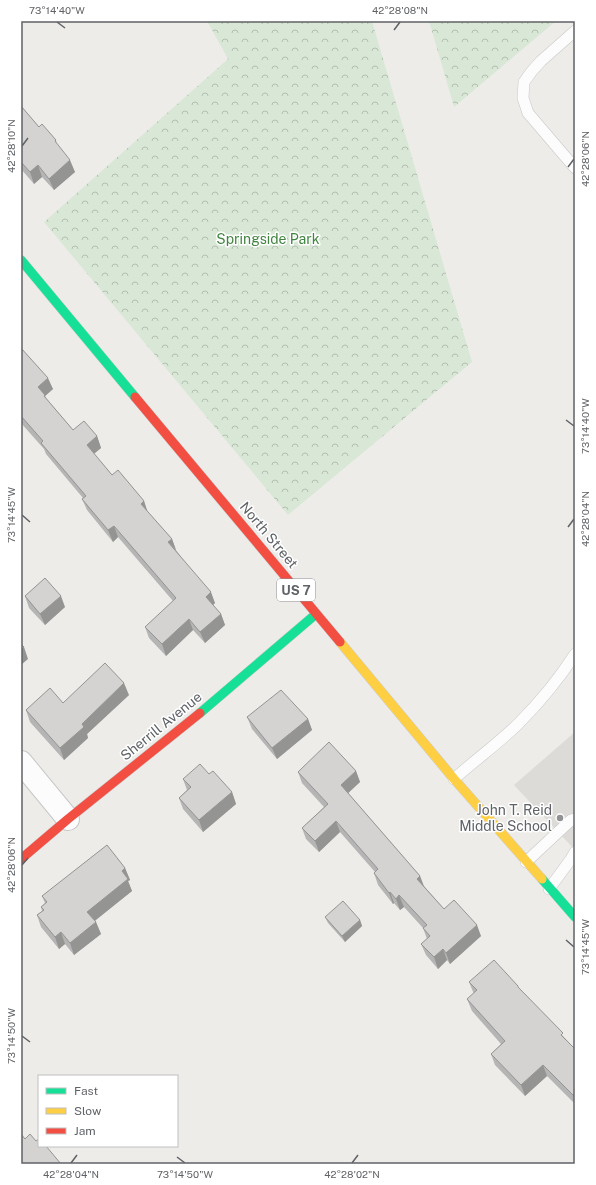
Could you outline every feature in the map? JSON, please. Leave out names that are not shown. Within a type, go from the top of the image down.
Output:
[{"type":"main road","name":"North Street","points":[[21,260],[454,779],[575,917]]},
{"type":"main road","name":"Sherrill Avenue","points":[[21,859],[68,819],[189,722],[316,614]]},
{"type":"street","points":[[21,762],[68,819]]},
{"type":"lane","points":[[575,31],[540,61],[532,70],[524,82],[523,98],[528,113],[575,168]]},
{"type":"lane","points":[[454,779],[518,724],[541,700],[575,654]]},
{"type":"lane","points":[[526,862],[571,820],[575,819]]},
{"type":"lane","points":[[549,889],[571,860],[575,852]]},
{"type":"shaded area","name":"John T. Reid Middle School","points":[[575,732],[575,850],[514,785]]},
{"type":"green space","name":"Springside Park","points":[[207,21],[372,21],[472,362],[288,515],[44,222],[228,59]]},
{"type":"green space","points":[[429,21],[556,21],[454,107]]},
{"type":"building","points":[[21,106],[39,127],[42,124],[56,140],[55,141],[70,160],[49,179],[38,165],[30,172],[21,162]]},
{"type":"building","points":[[21,348],[48,378],[38,387],[45,395],[44,396],[73,430],[84,421],[97,436],[87,445],[112,475],[118,470],[144,501],[141,504],[172,539],[168,542],[211,592],[206,597],[221,614],[200,632],[189,619],[162,644],[145,627],[176,598],[114,526],[108,530],[82,499],[86,496],[41,443],[43,441],[21,416]]},
{"type":"building","points":[[45,578],[61,596],[40,614],[25,596]]},
{"type":"building","points":[[105,663],[124,683],[82,724],[84,727],[60,748],[26,710],[50,688],[63,703]]},
{"type":"building","points":[[281,690],[308,719],[272,748],[247,717]]},
{"type":"building","points":[[329,742],[356,771],[341,785],[420,876],[417,879],[444,909],[454,900],[477,925],[446,953],[443,949],[434,957],[421,944],[430,936],[423,928],[427,925],[399,895],[396,899],[390,892],[389,893],[374,873],[378,869],[336,821],[315,841],[302,828],[328,804],[298,772]]},
{"type":"building","points":[[200,764],[209,774],[213,771],[232,792],[199,820],[179,798],[191,787],[183,779]]},
{"type":"building","points":[[107,845],[125,868],[122,871],[128,879],[87,912],[96,922],[70,943],[61,932],[55,937],[37,915],[44,910],[41,907],[47,902],[42,896]]},
{"type":"building","points":[[343,901],[360,920],[342,936],[325,917]]},
{"type":"building","points":[[494,960],[563,1033],[561,1035],[575,1049],[575,1097],[543,1065],[521,1085],[491,1054],[505,1041],[467,999],[477,990],[469,982]]},
{"type":"building","points":[[21,1134],[25,1139],[30,1134],[36,1141],[38,1140],[38,1147],[47,1147],[61,1164],[21,1164]]},
{"type":"traffic: fast","points":[[21,260],[135,397]]},
{"type":"traffic: fast","points":[[200,713],[316,614]]},
{"type":"traffic: fast","points":[[542,879],[575,917]]},
{"type":"traffic: slow","points":[[340,642],[454,779],[542,879]]},
{"type":"traffic: jam","points":[[135,397],[340,642]]},
{"type":"traffic: jam","points":[[21,859],[68,819],[200,713]]},
{"type":"place","name":"John T. Reid Middle School","points":[[560,818]]}]
